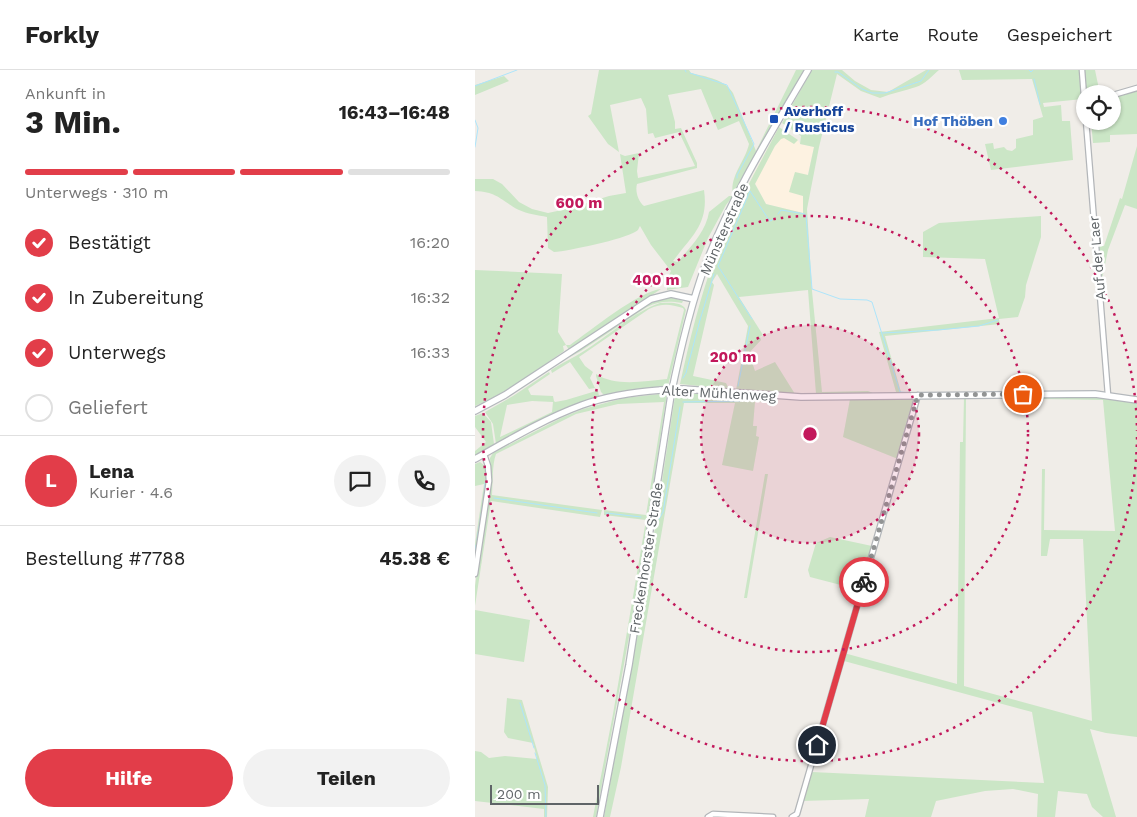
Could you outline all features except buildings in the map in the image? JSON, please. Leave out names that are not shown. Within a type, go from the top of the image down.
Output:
[{"type":"main road","name":"Münsterstraße","points":[[694,299],[705,265],[728,214],[808,70]]},
{"type":"main road","points":[[475,411],[505,395],[651,299],[671,294],[694,299]]},
{"type":"main road","name":"Freckenhorster Straße","points":[[600,817],[632,646],[671,395],[680,350],[694,299]]},
{"type":"main road","name":"Alter Mühlenweg","points":[[475,459],[547,420],[583,405],[613,396],[661,390],[683,389],[787,396],[1108,395],[1137,400]]},
{"type":"street","points":[[1082,70],[1084,85]]},
{"type":"street","points":[[1121,93],[1137,88]]},
{"type":"street","name":"Auf der Laer","points":[[1087,130],[1108,395]]},
{"type":"street","points":[[792,817],[797,814],[918,395]]},
{"type":"street","points":[[475,574],[489,481],[489,470],[483,454]]},
{"type":"street","points":[[708,817],[713,814],[773,817]]},
{"type":"shaded area","points":[[779,127],[798,140],[800,144],[814,147],[803,196],[803,213],[766,204],[752,177]]},
{"type":"green space","points":[[599,70],[689,70],[691,73],[709,77],[729,88],[733,93],[756,151],[796,70],[805,70],[756,152],[733,196],[708,238],[688,287],[667,290],[667,279],[671,271],[651,245],[640,226],[638,230],[620,238],[554,252],[548,248],[547,217],[522,211],[489,193],[475,191],[475,179],[493,179],[502,184],[519,202],[532,209],[548,213],[626,193],[620,154],[625,156],[639,153],[638,178],[695,166],[679,132],[655,138],[653,133],[648,134],[646,109],[641,98],[610,105],[619,152],[608,144],[588,116],[591,114]],"holes":[[[701,89],[718,130],[739,121],[749,144],[733,182],[733,196],[729,196],[709,212],[705,226],[697,239],[678,262],[673,261],[692,237],[701,221],[705,202],[704,190],[644,206],[636,190],[637,184],[697,168],[697,163],[681,128],[675,129],[668,95]]]},
{"type":"green space","points":[[812,70],[842,70],[855,81],[871,90],[888,92],[926,70],[939,70],[919,86],[880,98],[861,91],[837,74],[819,147],[807,209],[812,291],[822,392],[868,391],[873,393],[816,394],[808,290],[739,297],[763,335],[749,353],[755,371],[775,362],[795,394],[736,390],[748,326],[717,274],[712,282],[714,285],[693,376],[726,383],[729,389],[680,384],[698,309],[709,273],[736,209],[779,127],[798,140],[794,144],[784,138],[781,139],[775,146],[755,184],[766,204],[803,213],[803,196],[789,192],[795,172],[808,175],[814,147],[800,144],[801,136],[782,123]]},
{"type":"green space","points":[[959,70],[1081,70],[1082,85],[1076,85],[1076,100],[1043,103],[1044,107],[1061,105],[1062,121],[1070,121],[1073,160],[991,170],[985,144],[993,143],[994,149],[1004,147],[1012,151],[1016,148],[1016,139],[1033,135],[1033,120],[1043,117],[1032,79],[962,80]]},
{"type":"green space","points":[[1084,70],[1095,70],[1098,85],[1086,85]]},
{"type":"green space","points":[[504,76],[509,81],[475,95],[475,85]]},
{"type":"green space","points":[[1137,90],[1137,134],[1110,135],[1110,142],[1093,143],[1092,130],[1121,130],[1121,95]]},
{"type":"green space","points":[[1137,146],[1137,209],[1125,205],[1108,250],[1101,284],[1098,246],[1104,246],[1120,198],[1122,199]]},
{"type":"green space","points":[[1041,216],[1041,237],[1018,317],[999,319],[1000,324],[885,336],[901,392],[896,392],[879,332],[999,318],[985,259],[923,257],[923,232],[939,223]]},
{"type":"green space","points":[[475,270],[562,274],[558,332],[566,345],[563,346],[564,351],[521,381],[475,406]]},
{"type":"green space","points":[[661,289],[569,350],[566,345],[570,345],[628,304],[652,291]]},
{"type":"green space","points":[[665,298],[683,301],[682,303],[668,302],[651,305],[568,358],[644,305]]},
{"type":"green space","points":[[660,303],[678,304],[686,310],[668,386],[604,395],[601,392],[596,374],[612,381],[621,382],[667,379],[684,310],[683,308],[670,305],[649,309],[579,357],[585,366],[593,372],[590,378],[595,388],[589,389],[570,362],[552,373],[551,370],[584,351],[631,318]]},
{"type":"green space","points":[[549,372],[550,374],[528,389],[531,395],[553,396],[555,402],[596,391],[598,391],[599,396],[496,444],[493,424],[485,412]],"holes":[[[532,401],[553,402],[552,412],[500,437],[507,405]]]},
{"type":"green space","points":[[689,393],[777,399],[778,402],[755,402],[753,426],[757,426],[756,436],[759,437],[753,471],[722,465],[735,403],[684,403],[621,767],[610,817],[604,817],[648,573],[675,396]]},
{"type":"green space","points":[[667,394],[635,604],[596,817],[593,817],[613,714],[646,520],[604,515],[604,510],[646,515],[664,402],[618,404],[576,414],[496,454],[493,468],[492,495],[602,510],[600,517],[491,501],[475,606],[475,586],[491,479],[490,458],[493,453],[561,418],[583,409],[624,398]]},
{"type":"green space","points":[[1042,396],[1108,397],[1137,403],[1137,737],[1090,729],[1116,817],[1103,817],[1092,807],[1087,794],[1058,791],[1055,817],[1037,817],[1038,794],[1013,789],[985,791],[936,801],[931,817],[865,817],[869,799],[801,801],[844,653],[957,684],[960,442],[963,442],[964,397],[966,397],[964,686],[1092,721],[1083,539],[1050,539],[1047,556],[1041,556],[1042,469],[1045,469],[1044,530],[1115,531],[1103,400],[1041,399]],"holes":[[[844,661],[1032,712],[1044,783],[812,772]]]},
{"type":"green space","points":[[914,398],[898,459],[843,437],[850,399]]},
{"type":"green space","points":[[483,413],[491,422],[494,444],[475,456],[475,451],[486,442],[475,427],[475,416]]},
{"type":"green space","points":[[480,462],[486,467],[487,482],[475,562],[475,544],[484,484],[475,486],[475,464]]},
{"type":"green space","points":[[765,474],[768,474],[747,598],[744,598]]},
{"type":"green space","points":[[830,537],[872,546],[860,590],[810,577],[808,570],[816,543]]},
{"type":"green space","points":[[475,610],[530,620],[524,662],[475,654]]},
{"type":"green space","points":[[507,698],[522,700],[548,787],[547,817],[544,817],[544,809],[475,801],[475,751],[481,752],[489,758],[505,756],[537,759],[533,743],[508,738],[504,732]]},
{"type":"waterway","points":[[475,86],[517,70]]},
{"type":"waterway","points":[[835,72],[838,72],[862,89],[872,93],[885,93],[921,81],[929,70]]},
{"type":"waterway","points":[[1029,70],[1031,72],[1033,70]]},
{"type":"waterway","points":[[690,73],[727,85],[754,144],[737,178]]},
{"type":"waterway","points":[[1034,79],[1040,104]]},
{"type":"waterway","points":[[475,120],[478,128],[475,147]]},
{"type":"waterway","points":[[752,319],[718,266],[750,191],[769,220],[771,221],[774,218]]},
{"type":"waterway","points":[[778,214],[781,210],[805,214],[806,216],[812,289],[840,299],[867,300],[872,302],[900,392],[914,393]]},
{"type":"waterway","points":[[683,378],[714,274]]},
{"type":"waterway","points":[[883,333],[979,326],[998,320]]},
{"type":"waterway","points":[[738,386],[750,326]]},
{"type":"waterway","points":[[903,437],[914,399]]},
{"type":"waterway","points":[[683,402],[740,401]]},
{"type":"waterway","points":[[659,519],[663,512],[680,407]]},
{"type":"waterway","points":[[877,546],[908,439]]},
{"type":"waterway","points":[[484,496],[485,483]]},
{"type":"waterway","points":[[477,540],[484,496]]},
{"type":"waterway","points":[[494,498],[597,513]]},
{"type":"waterway","points":[[606,513],[641,517]]},
{"type":"waterway","points":[[475,553],[476,545]]},
{"type":"waterway","points":[[847,648],[875,553]]},
{"type":"waterway","points":[[520,703],[534,748]]},
{"type":"waterway","points":[[535,753],[545,785],[546,817]]},
{"type":"way so far","points":[[864,582],[918,395],[1023,394]]},
{"type":"place","name":"Averhoff / Rusticus","points":[[774,119]]},
{"type":"place","name":"Hof Thöben","points":[[1003,121]]},
{"type":"route","points":[[817,745],[864,582]]}]
